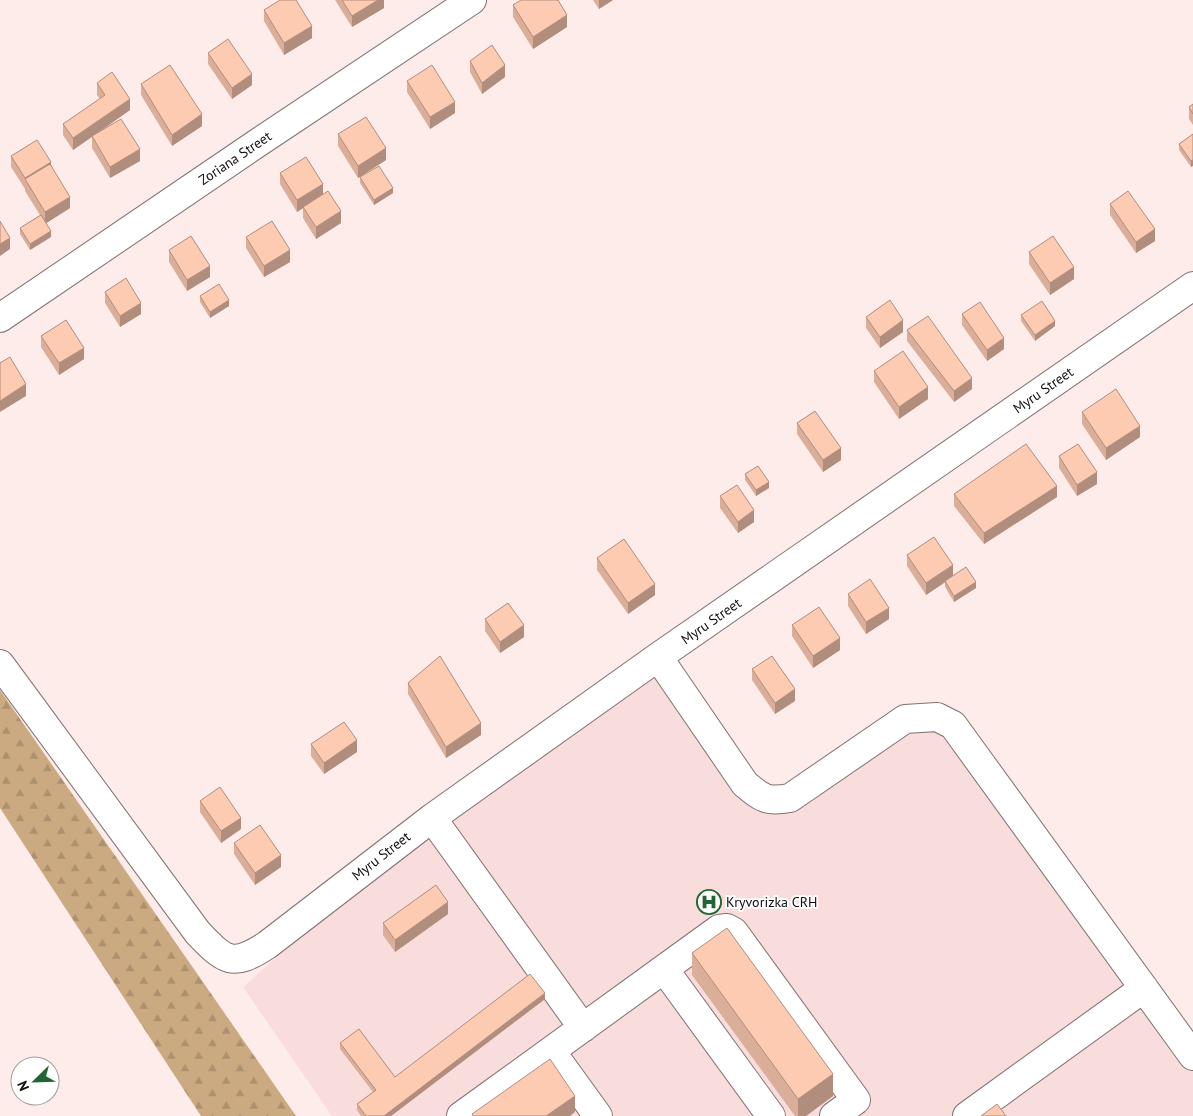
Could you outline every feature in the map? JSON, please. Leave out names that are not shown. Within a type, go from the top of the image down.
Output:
[{"type":"street","name":"Zoriana Street","points":[[0,318],[472,0]]},
{"type":"street","name":"Myru Street","points":[[0,664],[198,933],[218,954],[233,959],[249,957],[432,818],[658,657],[1193,286]]},
{"type":"street","points":[[658,657],[745,784],[758,796],[773,801],[790,798],[905,719],[937,717],[953,725],[1193,1056]]},
{"type":"street","points":[[432,818],[583,1028]]},
{"type":"street","points":[[460,1116],[719,929],[727,928],[734,932],[856,1100],[834,1116]]},
{"type":"street","points":[[664,969],[771,1116]]},
{"type":"street","points":[[967,1116],[1144,988]]},
{"type":"street","points":[[551,1051],[598,1116]]},
{"type":"shaded area","name":"Kryvorizka CRH","points":[[658,657],[773,801],[937,717],[1193,1056],[1193,1116],[332,1116],[243,987],[432,818]]},
{"type":"green space","points":[[0,690],[296,1116],[201,1116],[0,808]]},
{"type":"building","points":[[280,0],[296,0],[312,26],[284,43],[264,10]]},
{"type":"building","points":[[342,0],[378,0],[352,16]]},
{"type":"building","points":[[521,0],[558,0],[567,15],[533,37],[513,5]]},
{"type":"building","points":[[228,39],[252,74],[232,88],[208,53]]},
{"type":"building","points":[[492,45],[505,65],[482,83],[470,61]]},
{"type":"building","points":[[170,65],[202,114],[172,135],[141,84]]},
{"type":"building","points":[[432,65],[455,102],[430,117],[407,81]]},
{"type":"building","points":[[112,72],[130,99],[73,138],[63,124],[105,95],[97,83]]},
{"type":"building","points":[[1193,104],[1193,114],[1189,107]]},
{"type":"building","points":[[366,117],[386,148],[358,166],[338,134]]},
{"type":"building","points":[[121,119],[140,149],[110,167],[92,136]]},
{"type":"building","points":[[1193,134],[1193,160],[1191,161],[1179,144]]},
{"type":"building","points":[[37,140],[51,162],[25,178],[11,156]]},
{"type":"building","points":[[306,157],[323,184],[297,200],[280,173]]},
{"type":"building","points":[[50,164],[70,197],[45,212],[25,179]]},
{"type":"building","points":[[379,166],[393,188],[374,200],[360,177]]},
{"type":"building","points":[[328,191],[341,211],[316,227],[303,207]]},
{"type":"building","points":[[1128,191],[1155,229],[1136,242],[1110,204]]},
{"type":"building","points":[[41,215],[51,231],[30,244],[20,228]]},
{"type":"building","points":[[0,221],[10,238],[0,244]]},
{"type":"building","points":[[272,221],[290,250],[264,266],[246,237]]},
{"type":"building","points":[[191,236],[210,266],[187,280],[169,250]]},
{"type":"building","points":[[1053,236],[1074,267],[1050,283],[1029,252]]},
{"type":"building","points":[[126,278],[141,303],[120,316],[105,292]]},
{"type":"building","points":[[219,284],[229,300],[210,312],[200,296]]},
{"type":"building","points":[[890,300],[903,320],[880,337],[866,317]]},
{"type":"building","points":[[1042,301],[1055,321],[1035,335],[1021,315]]},
{"type":"building","points":[[980,302],[1004,338],[987,350],[962,314]]},
{"type":"building","points":[[928,316],[972,378],[954,391],[907,330]]},
{"type":"building","points":[[66,320],[84,348],[59,363],[41,336]]},
{"type":"building","points":[[903,351],[928,387],[899,407],[874,371]]},
{"type":"building","points":[[10,357],[26,384],[0,401],[0,363]]},
{"type":"building","points":[[1116,389],[1140,426],[1106,448],[1082,412]]},
{"type":"building","points":[[815,411],[841,448],[823,460],[797,423]]},
{"type":"building","points":[[1026,444],[1057,486],[984,533],[954,494]]},
{"type":"building","points":[[1078,444],[1097,472],[1077,485],[1059,456]]},
{"type":"building","points":[[758,466],[769,482],[756,490],[745,474]]},
{"type":"building","points":[[737,485],[754,510],[738,522],[720,496]]},
{"type":"building","points":[[934,537],[953,565],[926,583],[907,555]]},
{"type":"building","points":[[624,539],[655,584],[628,603],[597,558]]},
{"type":"building","points":[[966,567],[976,582],[954,596],[945,581]]},
{"type":"building","points":[[870,579],[889,608],[866,622],[848,594]]},
{"type":"building","points":[[508,603],[524,625],[500,642],[485,619]]},
{"type":"building","points":[[819,607],[840,638],[813,656],[792,625]]},
{"type":"building","points":[[440,656],[481,723],[446,747],[408,683]]},
{"type":"building","points":[[772,656],[795,689],[775,703],[752,669]]},
{"type":"building","points":[[344,722],[357,740],[324,763],[311,744]]},
{"type":"building","points":[[220,787],[241,818],[221,831],[200,801]]},
{"type":"building","points":[[260,825],[281,855],[255,873],[234,843]]},
{"type":"building","points":[[436,885],[448,902],[395,940],[383,923]]},
{"type":"building","points":[[727,928],[833,1074],[798,1099],[692,953]]},
{"type":"building","points":[[530,974],[545,993],[384,1116],[366,1116],[357,1104],[376,1090],[340,1043],[359,1029],[395,1077]]},
{"type":"building","points":[[550,1059],[575,1096],[546,1116],[473,1116],[472,1114]]},
{"type":"building","points":[[997,1104],[1006,1116],[981,1116]]},
{"type":"place","name":"Kryvorizka CRH","points":[[709,902]]}]
